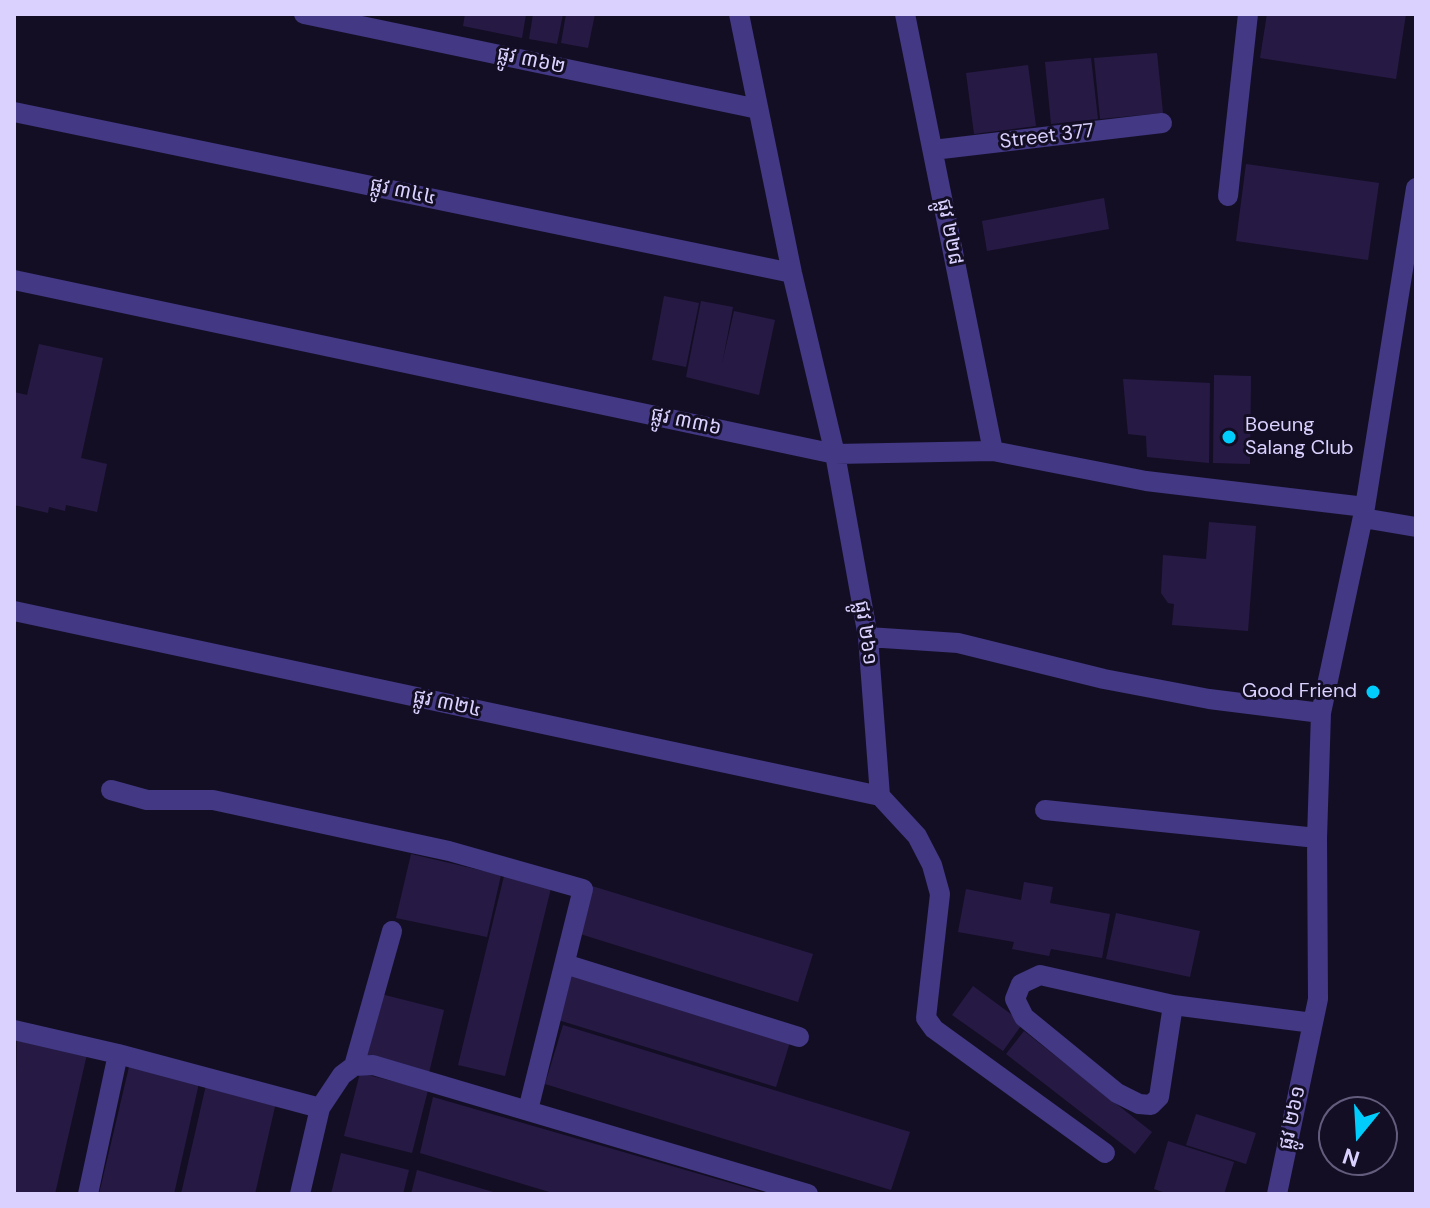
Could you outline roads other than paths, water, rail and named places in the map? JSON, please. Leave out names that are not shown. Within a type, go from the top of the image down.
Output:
[{"type":"street","name":"ផ្លូវ ៣៦២","points":[[304,14],[758,109]]},
{"type":"street","name":"ផ្លូវ ២៦១","points":[[739,14],[792,273],[835,454],[868,637],[880,796]]},
{"type":"street","name":"ផ្លូវ ២២៨","points":[[905,14],[993,451]]},
{"type":"street","points":[[1228,196],[1248,14]]},
{"type":"street","name":"ផ្លូវ ៣៤៤","points":[[14,112],[792,273]]},
{"type":"street","name":"Street 377","points":[[933,150],[1162,123]]},
{"type":"street","name":"ផ្លូវ ២៦១","points":[[1277,1194],[1318,999],[1317,838],[1321,713],[1364,513],[1416,188]]},
{"type":"street","name":"ផ្លូវ ៣៣៦","points":[[14,280],[835,454],[993,451],[1146,481],[1364,513],[1416,527]]},
{"type":"street","name":"ផ្លូវ ៣២៤","points":[[14,611],[880,796]]},
{"type":"street","points":[[868,637],[958,643],[1164,690],[1321,713]]},
{"type":"street","points":[[111,790],[147,800],[213,800],[449,851],[583,889],[528,1110]]},
{"type":"street","points":[[880,796],[917,836],[932,865],[940,894],[926,1018],[934,1029],[1105,1153]]},
{"type":"street","points":[[1045,810],[1317,838]]},
{"type":"street","points":[[354,1066],[392,931]]},
{"type":"street","points":[[565,964],[799,1037]]},
{"type":"street","points":[[1173,1005],[1159,1097],[1151,1105],[1139,1104],[1117,1093],[1024,1017],[1015,999],[1021,984],[1040,975],[1173,1005],[1313,1023]]},
{"type":"street","points":[[14,1030],[118,1054],[320,1108]]},
{"type":"street","points":[[88,1194],[118,1054]]},
{"type":"street","points":[[300,1194],[320,1108],[342,1075],[354,1066],[373,1065],[808,1194]]},
{"type":"place","name":"Boeung Salang Club","points":[[1229,437]]},
{"type":"place","name":"Good Friend","points":[[1373,692]]}]
